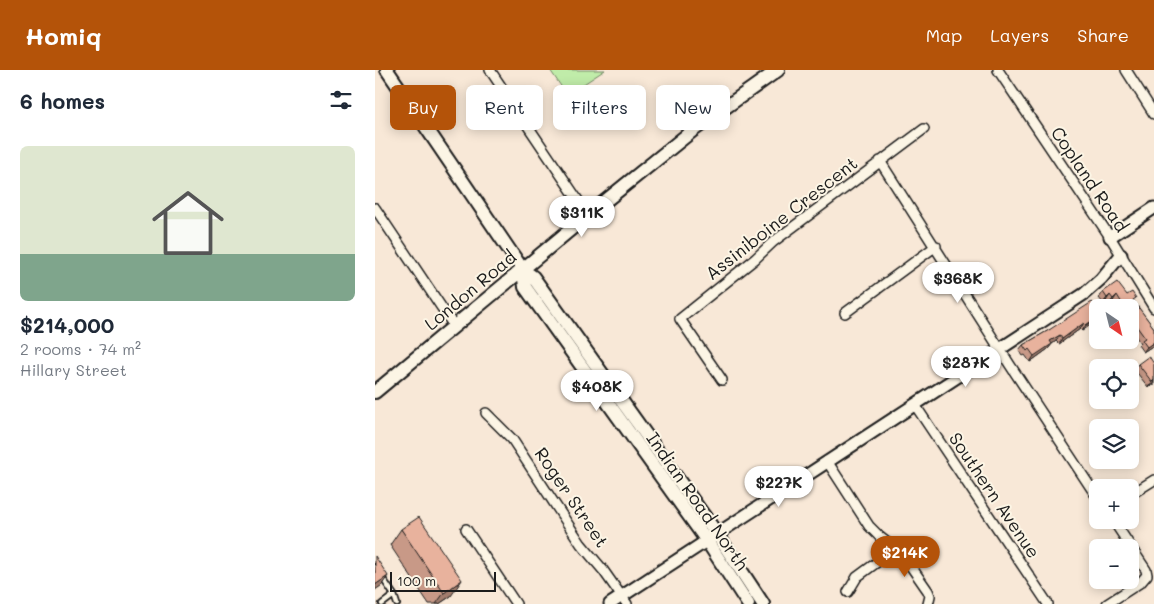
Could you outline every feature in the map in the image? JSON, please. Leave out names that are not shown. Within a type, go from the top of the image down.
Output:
[{"type":"main road","name":"Indian Road North","points":[[387,70],[523,270],[525,287],[763,604]]},
{"type":"main road","name":"London Road","points":[[375,392],[588,215],[707,120],[778,70]]},
{"type":"main road","name":"Indian Road North","points":[[712,537],[747,604]]},
{"type":"street","points":[[490,70],[588,215]]},
{"type":"street","name":"Copland Road","points":[[998,70],[1110,237],[1154,308]]},
{"type":"street","points":[[1125,70],[1154,114]]},
{"type":"street","points":[[880,161],[923,129]]},
{"type":"street","name":"Assiniboine Crescent","points":[[722,380],[679,319],[755,259],[773,242],[880,161],[1089,485]]},
{"type":"street","points":[[375,208],[454,326]]},
{"type":"street","points":[[1110,237],[1154,208]]},
{"type":"street","points":[[845,313],[936,246]]},
{"type":"street","points":[[610,604],[624,600],[712,537],[1084,294],[1101,279],[1121,255]]},
{"type":"street","name":"Southern Avenue","points":[[915,405],[1048,604]]},
{"type":"street","name":"Roger Street","points":[[486,413],[512,439],[581,544],[624,600]]},
{"type":"street","points":[[827,461],[869,526],[907,559],[930,596],[928,604]]},
{"type":"street","points":[[1139,489],[1154,480]]},
{"type":"street","points":[[466,529],[516,604]]},
{"type":"street","points":[[1107,604],[1141,582],[1147,575],[1146,570],[1119,529]]},
{"type":"street","points":[[848,592],[857,577],[895,549]]},
{"type":"lane","points":[[375,567],[394,595],[397,604]]},
{"type":"lane","points":[[382,604],[394,595]]},
{"type":"green space","points":[[550,70],[605,70],[582,85],[560,85]]},
{"type":"building","points":[[1117,282],[1127,295],[1132,292],[1136,298],[1119,299],[1117,295],[1113,299],[1110,295],[1107,298],[1103,292]]},
{"type":"building","points":[[1089,304],[1089,323],[1086,325],[1084,323],[1062,339],[1060,335],[1050,341],[1052,344],[1034,356],[1029,349],[1027,351],[1023,345]]},
{"type":"building","points":[[1139,308],[1154,328],[1154,342],[1147,347],[1142,340],[1145,338],[1139,330]]},
{"type":"building","points":[[1149,356],[1154,364],[1154,380],[1152,382],[1139,365]]},
{"type":"building","points":[[419,517],[462,580],[444,593],[401,529]]},
{"type":"building","points":[[375,556],[388,576],[375,585]]}]
